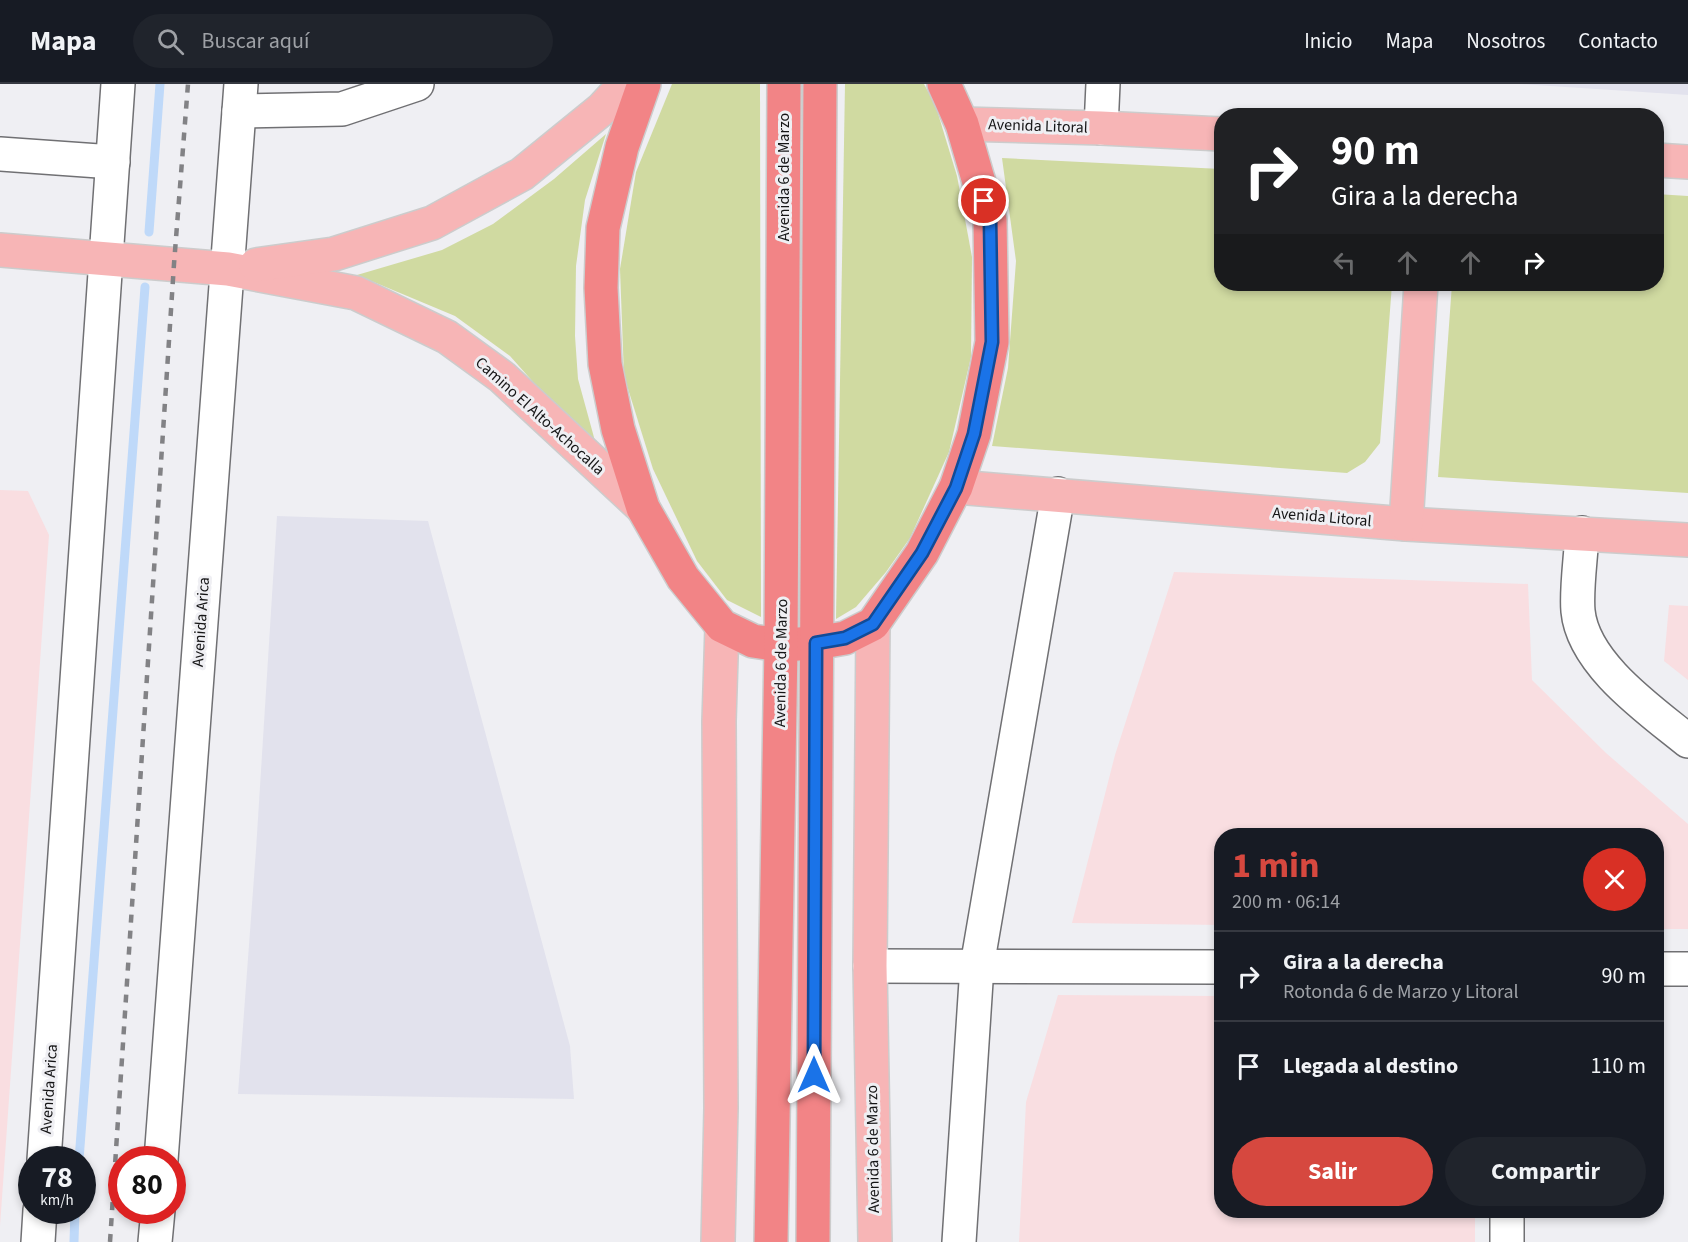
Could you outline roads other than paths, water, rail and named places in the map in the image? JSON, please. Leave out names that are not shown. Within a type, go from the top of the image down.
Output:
[{"type":"highway","name":"Avenida 6 de Marzo","points":[[771,1242],[782,645],[784,84]]},
{"type":"highway","name":"Avenida 6 de Marzo","points":[[813,1242],[820,84]]},
{"type":"highway","points":[[626,85],[622,147],[603,228],[601,288],[605,364],[618,429],[643,508],[683,578],[723,626],[753,641],[782,645],[845,638],[873,624],[922,553],[956,488],[974,434],[992,342],[990,220],[962,124],[945,84]]},
{"type":"main road","name":"Camino El Alto-Achocalla","points":[[228,269],[334,254],[432,223],[522,174],[602,109],[626,85]]},
{"type":"main road","name":"Avenida Litoral","points":[[962,124],[1214,134]]},
{"type":"main road","points":[[1664,160],[1688,162]]},
{"type":"main road","name":"Camino El Alto-Achocalla","points":[[0,250],[228,269],[356,293],[447,337],[502,378],[643,508]]},
{"type":"main road","points":[[1406,524],[1421,291]]},
{"type":"main road","name":"Avenida Litoral","points":[[956,488],[1406,524],[1688,540]]},
{"type":"main road","name":"Avenida 6 de Marzo","points":[[873,624],[870,966],[875,1242]]},
{"type":"main road","points":[[718,1242],[721,1108],[719,721],[723,626]]},
{"type":"street","name":"Avenida Arica","points":[[45,1146],[118,84]]},
{"type":"street","points":[[240,98],[342,109],[417,84]]},
{"type":"street","points":[[1101,128],[1103,84]]},
{"type":"street","name":"Avenida Arica","points":[[162,1146],[240,98]]},
{"type":"street","points":[[0,154],[113,162]]},
{"type":"street","points":[[959,1242],[976,966],[1058,495]]},
{"type":"street","points":[[1582,533],[1578,611],[1584,637],[1634,697],[1688,741]]},
{"type":"street","points":[[870,966],[1214,967]]},
{"type":"street","points":[[1664,969],[1688,969]]},
{"type":"street","points":[[1507,1218],[1507,1242]]},
{"type":"street","points":[[38,1242],[39,1224]]},
{"type":"street","points":[[155,1242],[157,1224]]},
{"type":"waterway","points":[[149,232],[160,84]]},
{"type":"waterway","points":[[80,1146],[145,287]]},
{"type":"waterway","points":[[74,1242],[75,1224]]},
{"type":"railway","points":[[110,1242],[174,264],[188,84]]}]
